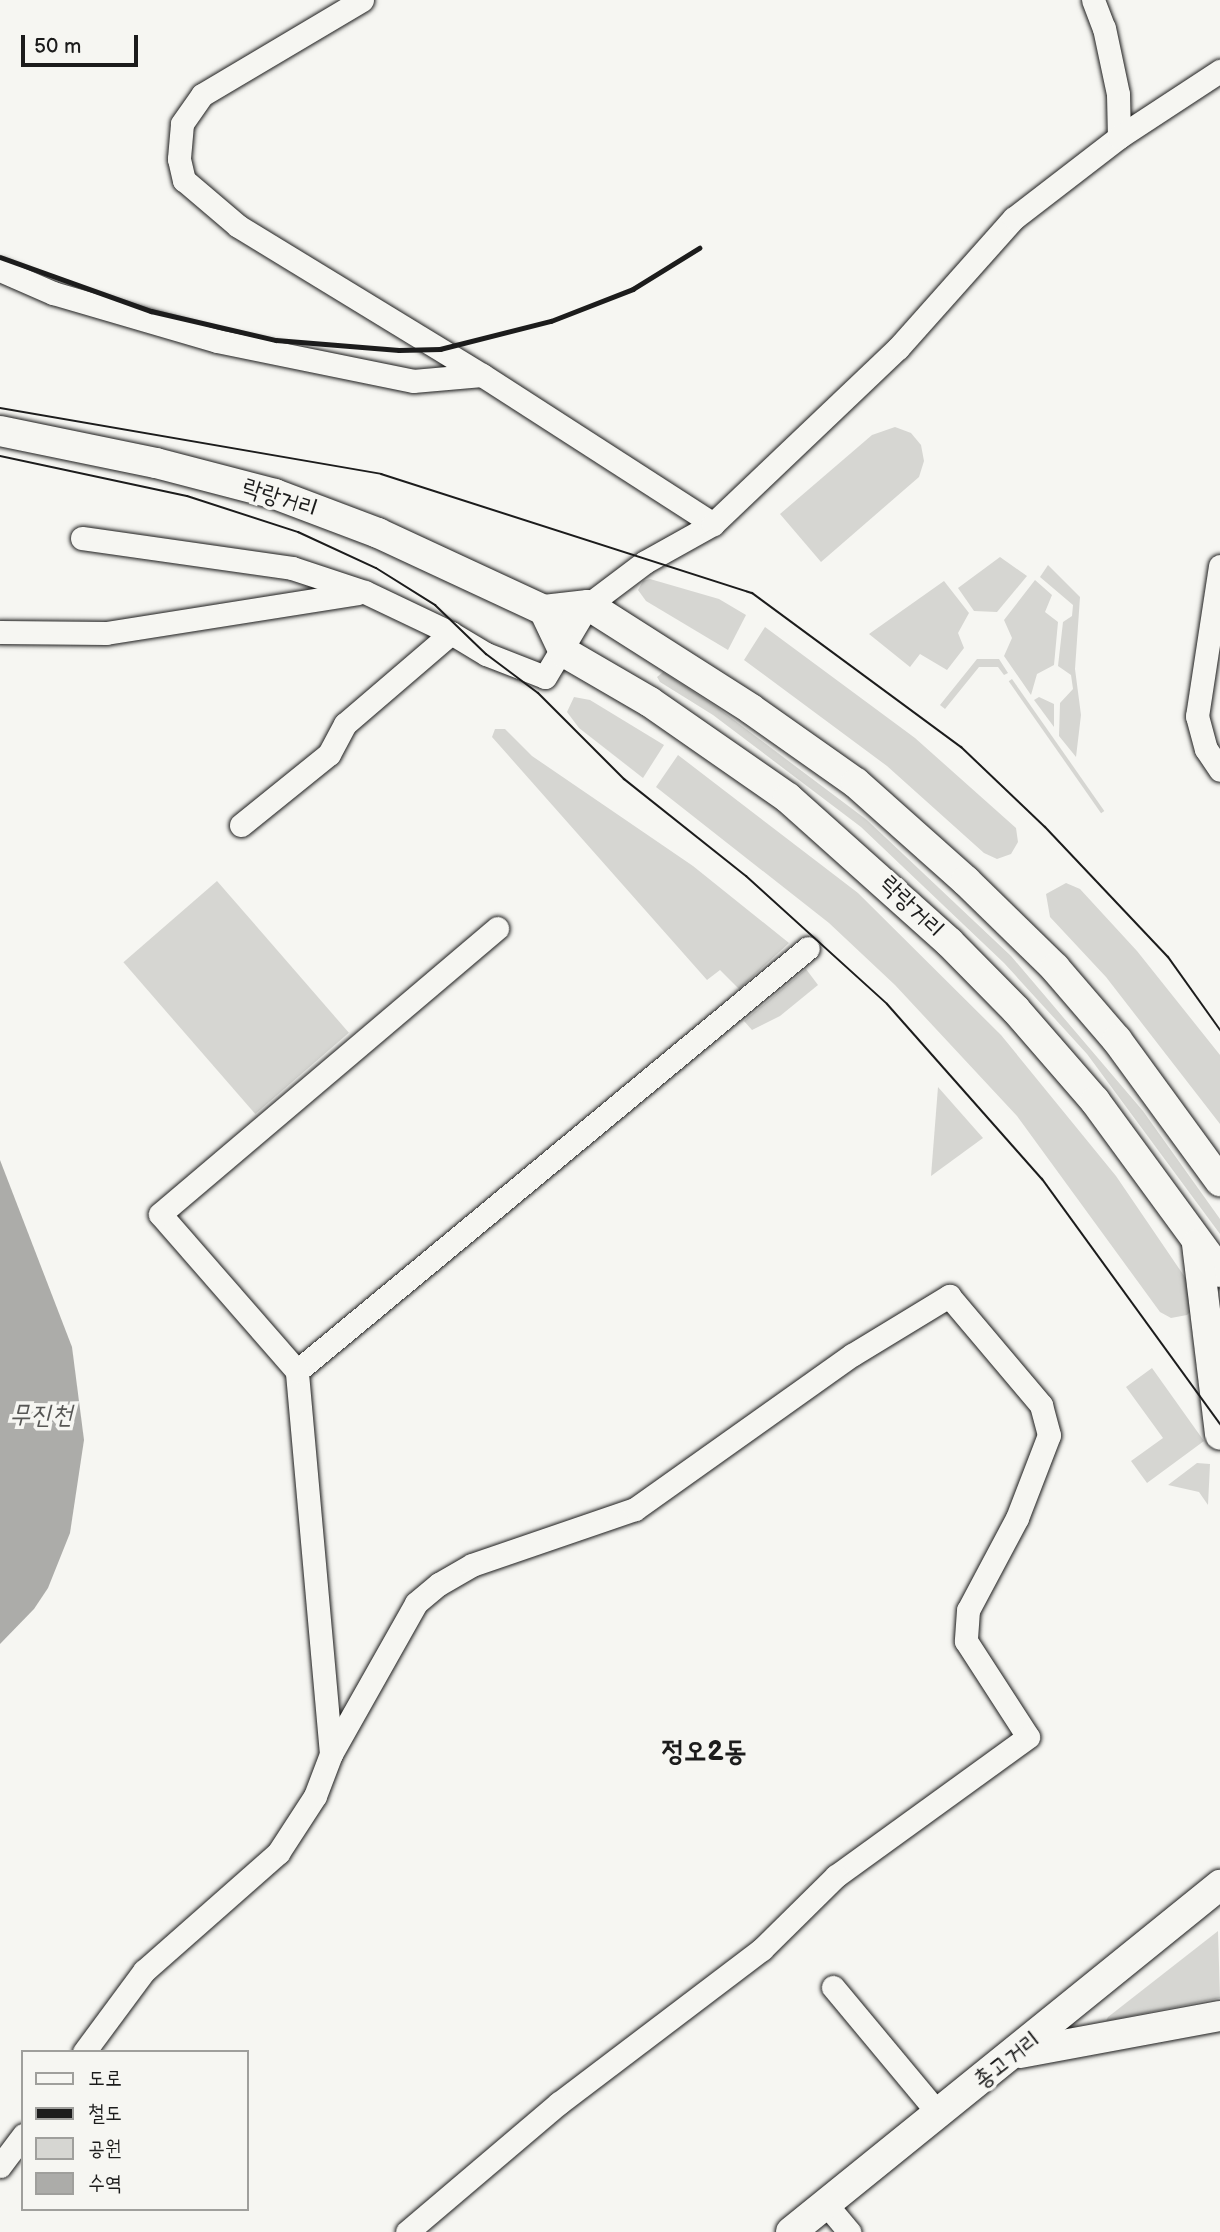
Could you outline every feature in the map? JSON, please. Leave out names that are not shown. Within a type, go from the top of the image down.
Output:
[{"type":"main road","name":"락랑거리","points":[[0,431],[156,463],[275,494],[378,533],[544,610]]},
{"type":"main road","points":[[564,652],[544,610],[588,605],[751,709],[856,783],[966,881],[1055,968],[1117,1040],[1220,1181]]},
{"type":"main road","name":"락랑거리","points":[[564,652],[650,702],[788,799],[872,869],[1016,1010],[1095,1101],[1220,1272]]},
{"type":"main road","points":[[1196,1237],[1220,1434]]},
{"type":"main road","name":"총고거리","points":[[791,2232],[938,2113],[1017,2054],[1220,1885]]},
{"type":"main road","points":[[1017,2054],[1220,2016]]},
{"type":"street","points":[[362,0],[202,95],[182,124],[179,159],[184,180],[238,226],[482,375],[713,524]]},
{"type":"street","points":[[1093,0],[1104,27],[1118,94],[1119,137]]},
{"type":"street","points":[[82,538],[292,568],[365,592],[451,633],[486,654],[545,677],[564,652],[588,605],[645,562],[713,524],[898,348],[1014,218],[1119,137],[1220,71]]},
{"type":"street","points":[[0,270],[53,293],[217,341],[413,381],[482,375]]},
{"type":"street","points":[[1220,566],[1197,716],[1206,749],[1220,770]]},
{"type":"street","points":[[0,632],[106,633],[365,592]]},
{"type":"street","points":[[241,825],[329,754],[345,724],[451,633]]},
{"type":"street","points":[[331,1754],[297,1371],[160,1214],[498,929]]},
{"type":"street","points":[[297,1371],[808,948]]},
{"type":"street","points":[[85,2050],[144,1971],[278,1853],[315,1796],[331,1754],[416,1603],[439,1584],[472,1565],[635,1509],[852,1354],[949,1296],[1041,1405],[1049,1435],[1017,1518],[968,1610],[966,1641],[1028,1737],[836,1876],[762,1949],[559,2103],[407,2232]]},
{"type":"street","points":[[834,1987],[938,2113]]},
{"type":"street","points":[[0,2166],[21,2138]]},
{"type":"street","points":[[825,2203],[849,2232]]},
{"type":"green space","points":[[895,427],[911,433],[921,445],[924,461],[919,477],[821,562],[780,514],[872,435]]},
{"type":"green space","points":[[1000,557],[1027,576],[997,612],[974,611],[958,588]]},
{"type":"green space","points":[[1048,565],[1080,597],[1075,669],[1081,715],[1076,757],[1059,736],[1060,703],[1073,689],[1071,675],[1058,666],[1063,622],[1072,616],[1073,605],[1040,577]]},
{"type":"green space","points":[[650,579],[719,599],[746,615],[728,650],[646,601],[638,590],[643,581]]},
{"type":"green space","points":[[1035,580],[1052,595],[1045,612],[1058,622],[1054,665],[1037,674],[1031,695],[1004,656],[1012,638],[1004,620]]},
{"type":"green space","points":[[944,581],[969,613],[958,633],[964,648],[947,670],[920,654],[910,667],[869,634]]},
{"type":"green space","points":[[765,627],[915,738],[1016,828],[1018,842],[1011,854],[997,859],[984,853],[887,766],[744,660]]},
{"type":"green space","points":[[977,659],[999,659],[1008,673],[1004,675],[998,667],[979,667],[945,709],[940,705]]},
{"type":"green space","points":[[663,672],[718,708],[867,820],[1011,956],[1143,1111],[1220,1219],[1220,1234],[1087,1054],[1004,963],[861,827],[713,715],[660,682],[657,677]]},
{"type":"green space","points":[[1012,679],[1104,811],[1101,813],[1009,681]]},
{"type":"green space","points":[[574,697],[590,700],[664,745],[643,778],[579,728],[567,712]]},
{"type":"green space","points":[[1039,697],[1054,704],[1054,727],[1034,700]]},
{"type":"green space","points":[[495,729],[505,729],[532,756],[693,866],[789,943],[739,989],[720,970],[707,980],[492,737]]},
{"type":"green space","points":[[678,755],[858,893],[1001,1035],[1116,1176],[1193,1289],[1192,1310],[1187,1315],[1171,1318],[1160,1312],[1017,1116],[895,985],[829,923],[656,787]]},
{"type":"green space","points":[[217,881],[349,1033],[255,1114],[123,962]]},
{"type":"green space","points":[[1066,883],[1080,889],[1137,951],[1220,1055],[1220,1124],[1106,977],[1050,917],[1046,894]]},
{"type":"green space","points":[[806,969],[818,985],[780,1016],[752,1030],[744,1021]]},
{"type":"green space","points":[[938,1087],[983,1138],[931,1176]]},
{"type":"green space","points":[[1152,1368],[1204,1441],[1147,1483],[1131,1461],[1163,1438],[1126,1387]]},
{"type":"green space","points":[[1197,1463],[1210,1464],[1208,1505],[1199,1492],[1168,1485]]},
{"type":"green space","points":[[1218,1931],[1220,1998],[1106,2021],[1108,2017]]},
{"type":"water","name":"무진천","points":[[0,1160],[72,1347],[84,1440],[70,1533],[48,1588],[34,1609],[0,1644]]},
{"type":"tram line","points":[[0,408],[381,474],[752,593],[961,747],[1045,827],[1168,957],[1220,1030]]},
{"type":"tram line","points":[[0,456],[187,496],[298,532],[376,568],[435,605],[486,654],[538,693],[624,779],[746,876],[887,1004],[1042,1179],[1220,1424]]},
{"type":"railway","points":[[0,257],[151,311],[276,340],[399,350],[440,349],[551,321],[633,289],[699,248]]},
{"type":"district","name":"정오2동","points":[[704,1752]]}]
